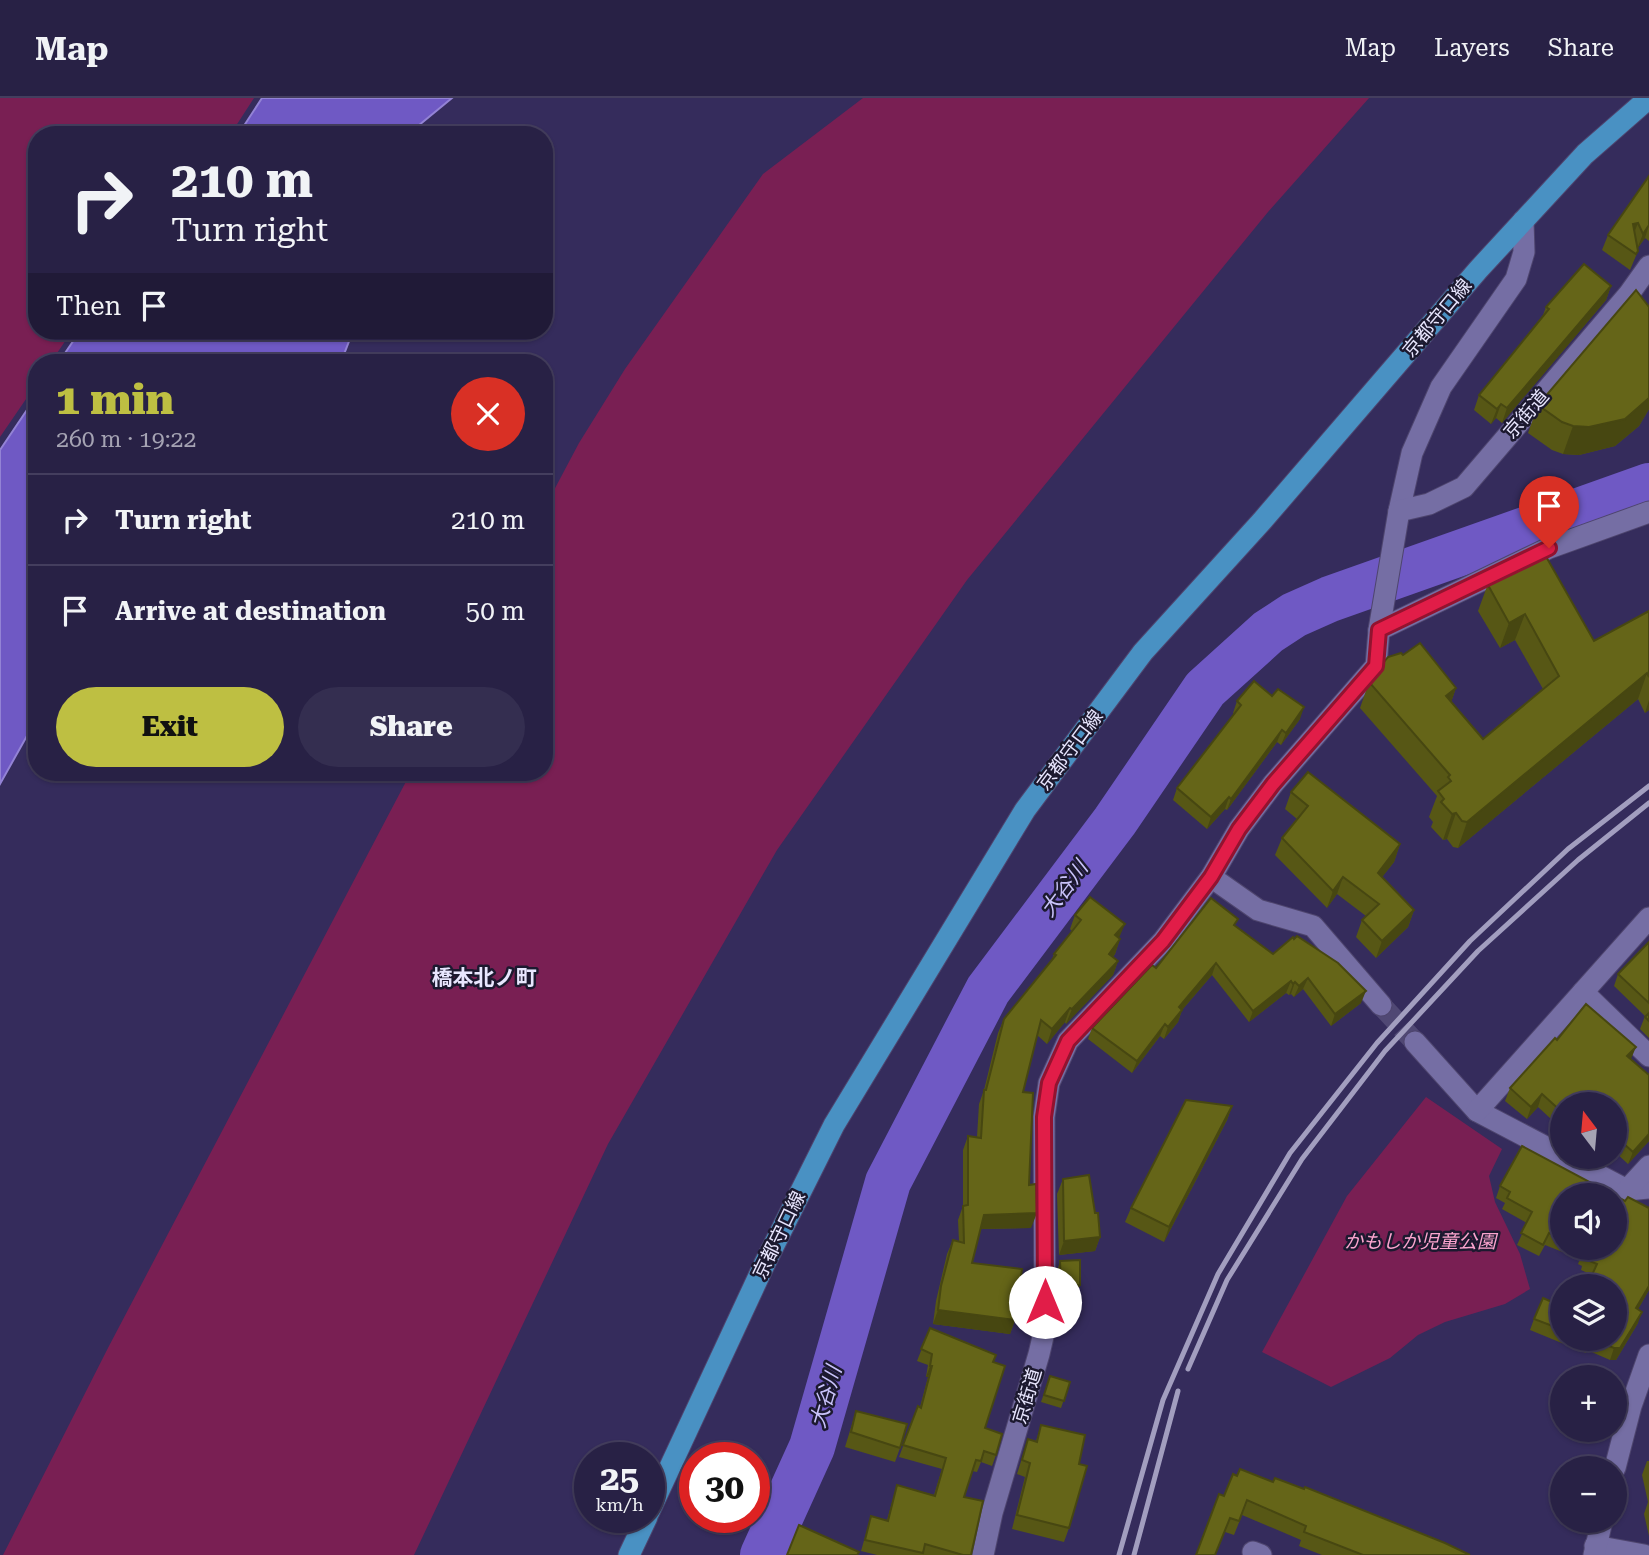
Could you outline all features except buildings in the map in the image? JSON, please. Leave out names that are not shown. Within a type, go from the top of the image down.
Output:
[{"type":"main road","name":"京都守口線","points":[[665,1478],[764,1265],[834,1125],[1026,810],[1143,652],[1262,521],[1478,270],[1585,154],[1648,98]]},
{"type":"main road","points":[[629,1555],[639,1533]]},
{"type":"street","points":[[1399,511],[1412,453],[1440,387],[1516,279],[1524,252],[1523,221]]},
{"type":"street","name":"京街道","points":[[983,1555],[992,1513],[1040,1354],[1045,1328],[1044,1117],[1049,1083],[1068,1041],[1163,941],[1211,877],[1239,829],[1273,784],[1376,666],[1384,594],[1399,511],[1429,504],[1464,487],[1635,302],[1649,266]]},
{"type":"street","points":[[1379,630],[1549,548],[1649,512]]},
{"type":"street","points":[[1211,877],[1258,910],[1313,926],[1381,1005]]},
{"type":"street","points":[[1477,1111],[1649,918]]},
{"type":"street","points":[[1583,992],[1649,1056]]},
{"type":"street","points":[[1415,1042],[1477,1111],[1550,1149]]},
{"type":"street","points":[[1627,1190],[1649,1166]]},
{"type":"street","points":[[1587,1169],[1614,1183]]},
{"type":"street","points":[[1627,1190],[1649,1188]]},
{"type":"street","points":[[1618,1456],[1631,1406],[1649,1355]]},
{"type":"street","points":[[1595,1550],[1644,1555]]},
{"type":"green space","points":[[0,98],[254,98],[236,126],[28,126],[28,340],[66,340],[56,354],[28,354],[28,396],[0,437]]},
{"type":"green space","points":[[863,98],[1369,98],[1268,212],[967,580],[777,850],[608,1144],[414,1555],[3,1555],[109,1346],[406,781],[553,781],[553,492],[579,443],[625,369],[763,174]]},
{"type":"green space","name":"かもしか児童公園","points":[[1426,1097],[1502,1149],[1489,1176],[1495,1202],[1520,1254],[1530,1289],[1505,1304],[1445,1322],[1418,1335],[1390,1358],[1331,1387],[1262,1352],[1347,1196]]},
{"type":"shaded area","points":[[262,98],[452,98],[418,126],[244,126]]},
{"type":"shaded area","points":[[74,340],[350,340],[344,354],[64,354]]},
{"type":"shaded area","points":[[28,408],[28,734],[0,784],[0,450]]},
{"type":"waterway","name":"大谷川","points":[[763,1555],[812,1447],[888,1182],[988,990],[1115,821],[1205,689],[1268,632],[1294,615],[1330,599],[1649,486]]},
{"type":"tunnel","points":[[1381,1005],[1415,1042]]},
{"type":"railway","points":[[1119,1555],[1163,1400],[1218,1274],[1290,1153],[1377,1043],[1470,941],[1568,849],[1649,786]]},
{"type":"railway","points":[[1188,1369],[1227,1280],[1302,1159],[1385,1051],[1478,951],[1578,860],[1649,803]]},
{"type":"railway","points":[[1134,1555],[1178,1391]]},
{"type":"district","name":"橋本北ノ町","points":[[484,978]]},
{"type":"route","points":[[1045,1302],[1044,1117],[1049,1083],[1068,1041],[1163,941],[1211,877],[1239,829],[1273,784],[1376,666],[1379,630],[1549,548]]}]
